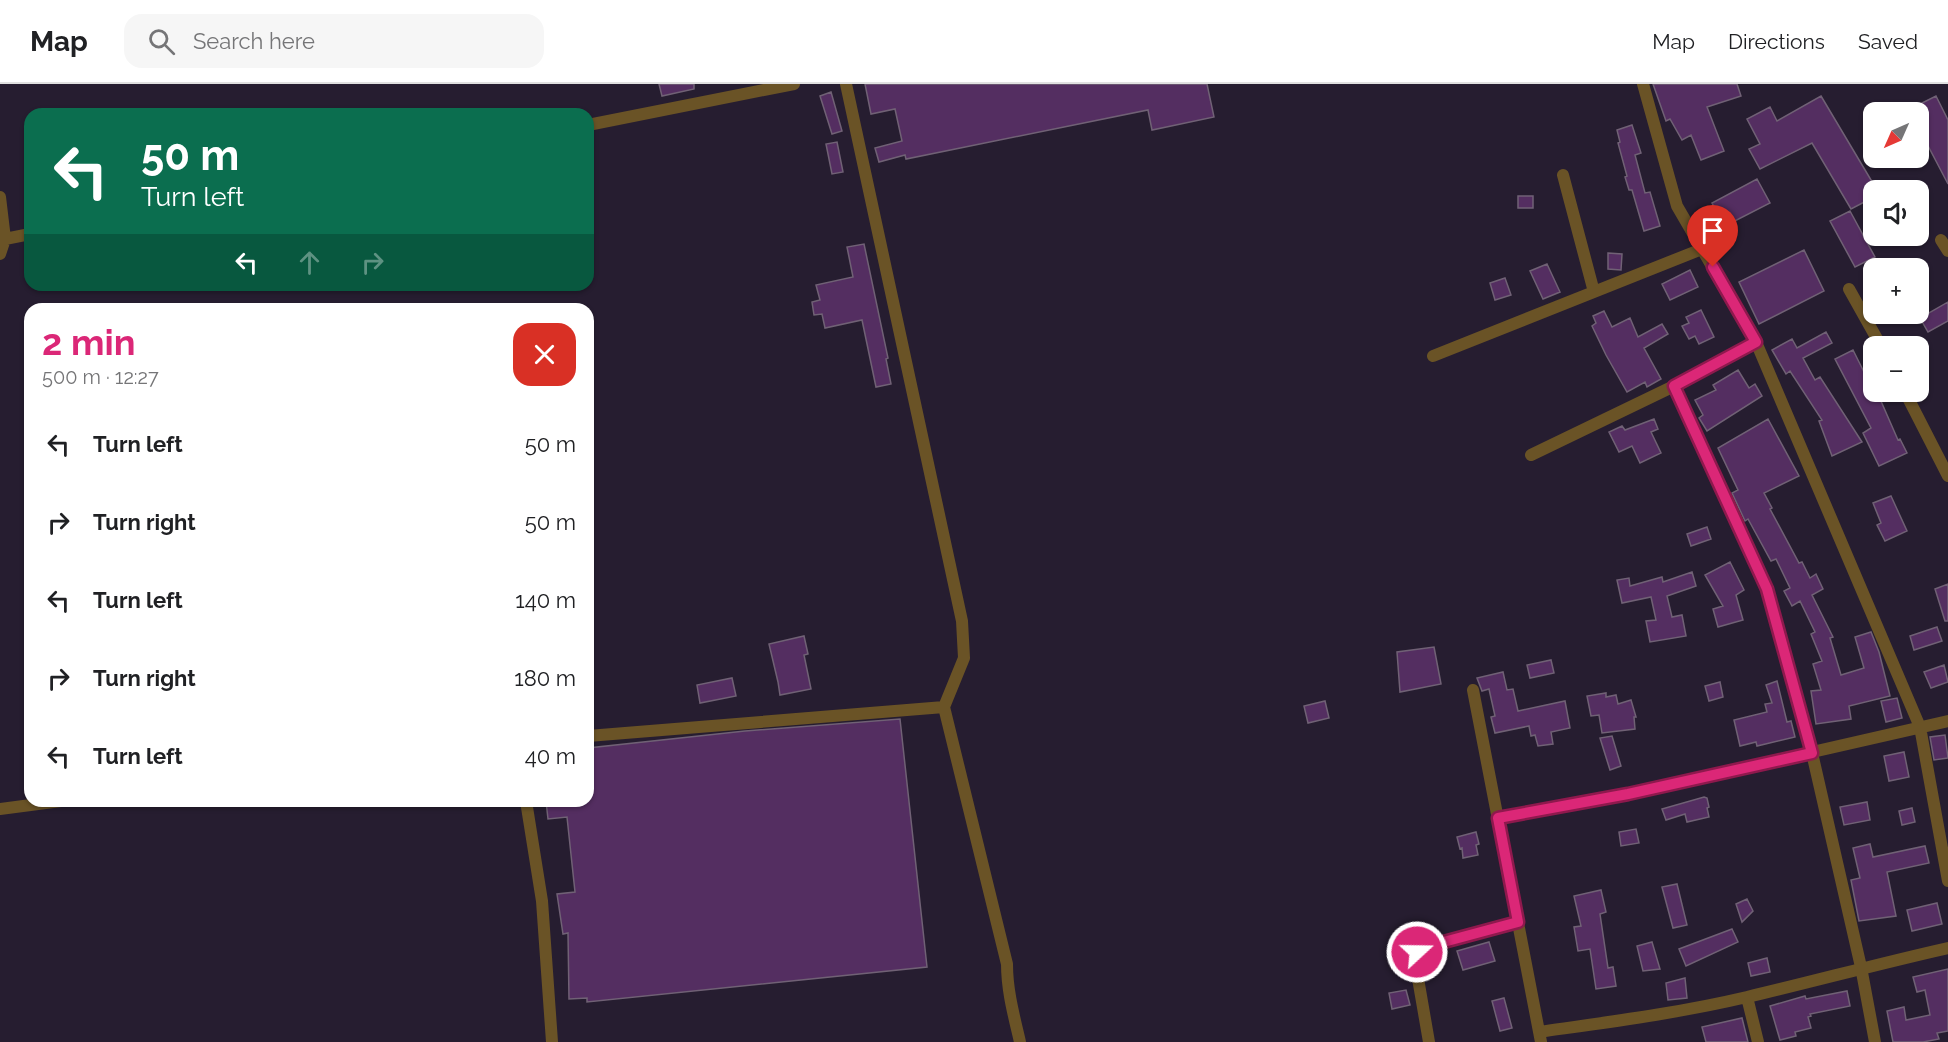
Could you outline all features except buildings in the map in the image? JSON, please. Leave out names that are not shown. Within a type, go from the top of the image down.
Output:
[{"type":"street","points":[[594,123],[794,84]]},
{"type":"street","points":[[846,84],[962,621],[964,658],[944,707],[1007,964],[1007,979],[1012,997],[1011,1010],[1020,1042]]},
{"type":"street","points":[[1643,84],[1677,206],[1756,342],[1920,727],[1948,881]]},
{"type":"street","points":[[1563,175],[1594,292]]},
{"type":"street","points":[[0,197],[5,239],[0,254]]},
{"type":"street","points":[[5,239],[24,235]]},
{"type":"street","points":[[1941,240],[1948,251]]},
{"type":"street","points":[[1433,356],[1702,249]]},
{"type":"street","points":[[1849,289],[1875,336]]},
{"type":"street","points":[[1531,455],[1674,386],[1756,342]]},
{"type":"street","points":[[1674,386],[1767,589],[1812,753],[1862,967],[1875,1042]]},
{"type":"street","points":[[1910,402],[1948,476]]},
{"type":"street","points":[[1473,690],[1540,1037],[1747,997],[1862,967],[1948,948]]},
{"type":"street","points":[[594,736],[944,707]]},
{"type":"street","points":[[1498,818],[1628,794],[1948,721]]},
{"type":"street","points":[[0,809],[24,806]]},
{"type":"street","points":[[527,807],[542,901],[552,1042]]},
{"type":"street","points":[[1429,1042],[1416,967],[1417,952],[1425,947],[1518,922]]},
{"type":"street","points":[[1747,997],[1758,1042]]},
{"type":"route","points":[[1417,952],[1425,947],[1518,922],[1498,818],[1628,794],[1812,753],[1767,589],[1674,386],[1756,342],[1713,267]]}]
